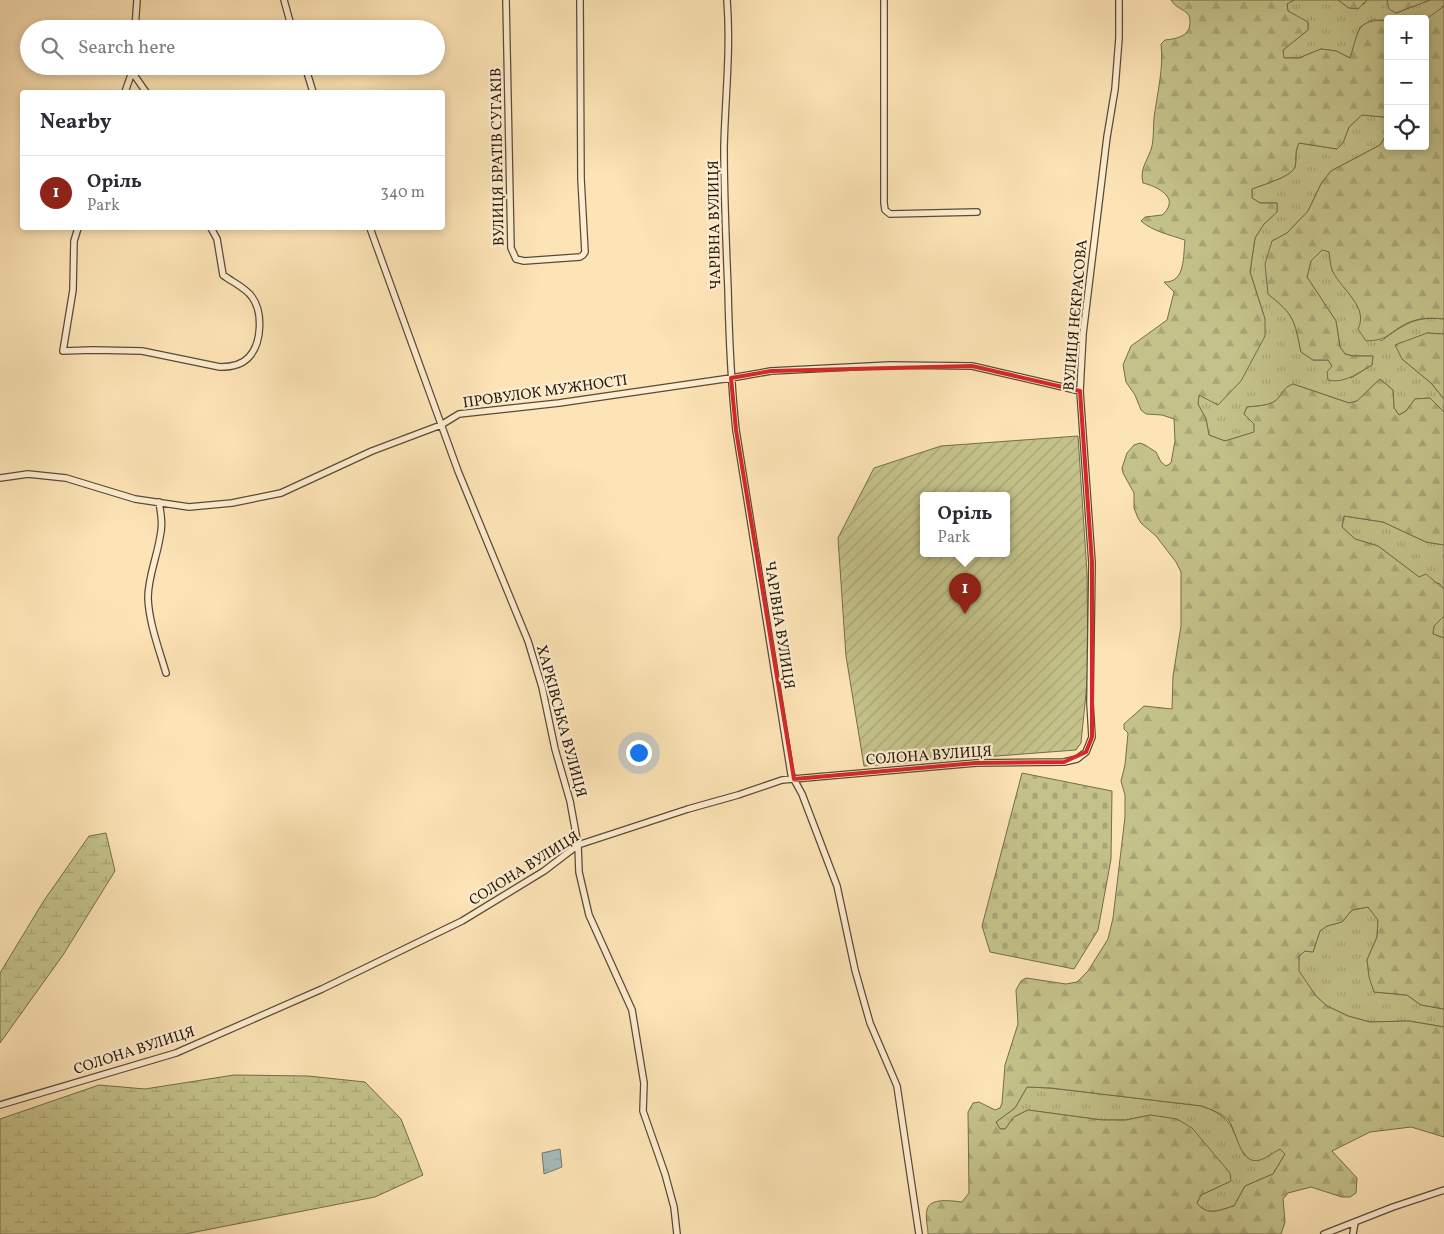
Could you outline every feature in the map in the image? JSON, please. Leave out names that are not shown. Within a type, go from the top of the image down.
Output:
[{"type":"street","points":[[136,20],[137,0]]},
{"type":"street","points":[[284,0],[290,20]]},
{"type":"street","name":"ВУЛИЦЯ БРАТІВ СУГАКІВ","points":[[506,0],[511,248],[516,259],[524,261],[583,256],[585,252],[581,179],[580,0]]},
{"type":"street","name":"ЧАРІВНА ВУЛИЦЯ","points":[[727,0],[727,90],[724,147],[731,378],[736,430],[782,726],[791,774],[802,794],[838,886],[855,970],[870,1023],[897,1086],[919,1234]]},
{"type":"street","points":[[884,0],[885,210],[890,214],[977,212]]},
{"type":"street","name":"ВУЛИЦЯ НЄКРАСОВА","points":[[1086,752],[1092,737],[1090,703],[1092,563],[1080,391],[1083,334],[1107,137],[1115,89],[1119,38],[1118,0]]},
{"type":"street","points":[[125,90],[131,75]]},
{"type":"street","points":[[136,75],[145,90]]},
{"type":"street","points":[[308,75],[312,90]]},
{"type":"street","points":[[77,230],[74,241],[73,290],[63,351],[142,352],[220,367],[233,366],[249,358],[257,345],[259,331],[258,313],[252,297],[224,275],[217,239],[213,230]]},
{"type":"street","name":"ХАРКІВСЬКА ВУЛИЦЯ","points":[[371,230],[476,517],[528,641],[542,687],[555,749],[570,801],[578,846],[579,872],[589,915],[632,1010],[644,1083],[643,1111],[665,1174],[674,1208],[677,1234]]},
{"type":"street","name":"ПРОВУЛОК МУЖНОСТІ","points":[[0,478],[28,474],[66,478],[135,499],[189,507],[232,503],[282,493],[372,451],[441,425],[459,414],[559,403],[771,371],[890,365],[972,366],[1080,391]]},
{"type":"street","points":[[159,502],[162,519],[161,536],[151,573],[148,597],[151,618],[166,673]]},
{"type":"street","name":"СОЛОНА ВУЛИЦЯ","points":[[0,1105],[176,1053],[322,989],[462,921],[544,871],[578,846],[688,809],[782,780],[976,763],[1064,762],[1077,759],[1086,752]]},
{"type":"street","points":[[1324,1234],[1393,1207],[1444,1190]]},
{"type":"street","points":[[1353,1234],[1355,1222]]},
{"type":"highlighted area","points":[[972,366],[1080,391],[1092,563],[1092,737],[1086,752],[1064,762],[976,763],[794,779],[736,430],[731,378],[771,371]]},
{"type":"green space","points":[[1171,0],[1294,0],[1287,4],[1288,11],[1308,22],[1308,30],[1283,50],[1284,58],[1299,58],[1321,49],[1336,51],[1350,58],[1360,29],[1369,22],[1384,21],[1384,117],[1362,115],[1349,127],[1343,143],[1337,149],[1299,143],[1295,167],[1292,171],[1269,183],[1252,189],[1252,198],[1260,203],[1277,203],[1277,212],[1264,224],[1255,238],[1250,272],[1265,319],[1265,336],[1241,381],[1218,405],[1199,395],[1198,404],[1206,419],[1209,435],[1225,441],[1254,432],[1254,424],[1244,414],[1247,407],[1272,403],[1293,384],[1349,403],[1357,401],[1380,379],[1393,390],[1394,408],[1399,415],[1406,411],[1415,399],[1430,398],[1444,412],[1444,545],[1426,542],[1383,522],[1344,516],[1342,527],[1355,539],[1378,546],[1419,577],[1426,574],[1444,589],[1444,616],[1434,626],[1433,634],[1444,638],[1444,1009],[1421,1005],[1407,995],[1374,992],[1369,977],[1367,960],[1377,937],[1378,920],[1368,907],[1352,910],[1342,922],[1327,926],[1320,931],[1313,952],[1305,951],[1299,956],[1299,971],[1316,996],[1327,1006],[1348,1016],[1370,1022],[1409,1021],[1444,1027],[1444,1137],[1411,1127],[1370,1132],[1332,1151],[1357,1178],[1356,1193],[1350,1197],[1342,1197],[1311,1187],[1288,1193],[1283,1199],[1285,1222],[1281,1234],[928,1234],[926,1216],[927,1210],[932,1203],[937,1201],[962,1202],[969,1193],[968,1112],[973,1103],[979,1102],[995,1110],[1000,1108],[1005,1065],[1018,1024],[1016,990],[1021,981],[1026,978],[1066,984],[1077,982],[1088,971],[1108,939],[1113,918],[1125,817],[1125,795],[1121,781],[1125,765],[1128,733],[1124,729],[1124,724],[1144,706],[1172,709],[1173,676],[1181,626],[1181,572],[1176,562],[1156,536],[1138,518],[1134,508],[1134,493],[1122,468],[1127,453],[1134,445],[1140,443],[1156,452],[1161,462],[1166,466],[1171,463],[1175,441],[1174,419],[1162,415],[1146,414],[1141,410],[1135,395],[1126,382],[1123,365],[1131,346],[1167,320],[1174,292],[1164,282],[1176,278],[1182,267],[1185,240],[1156,230],[1141,221],[1145,217],[1162,215],[1169,205],[1169,201],[1164,193],[1143,183],[1142,173],[1153,143],[1154,118],[1161,72],[1161,44],[1165,40],[1184,35],[1190,24],[1188,14]],"holes":[[[1027,1087],[1051,1088],[1202,1106],[1220,1114],[1229,1121],[1240,1147],[1248,1158],[1260,1160],[1280,1149],[1285,1154],[1273,1174],[1245,1186],[1234,1206],[1214,1211],[1205,1210],[1197,1203],[1201,1195],[1231,1181],[1230,1173],[1192,1128],[1177,1119],[1151,1115],[1126,1120],[1102,1120],[1028,1110],[1014,1117],[1005,1129],[1000,1129],[996,1122],[1015,1108]]]},
{"type":"green space","points":[[1294,0],[1338,0],[1349,8],[1364,4],[1367,0],[1387,0],[1396,13],[1430,0],[1444,0],[1444,6],[1429,18],[1429,15],[1384,15],[1384,20],[1372,20],[1360,27],[1350,58],[1336,51],[1321,49],[1299,58],[1283,58],[1283,50],[1308,30],[1308,22],[1288,12],[1287,4]]},
{"type":"green space","points":[[1338,0],[1367,0],[1358,9],[1349,8]]},
{"type":"green space","points":[[1387,0],[1430,0],[1396,13],[1389,9]]},
{"type":"green space","points":[[1444,6],[1444,319],[1428,318],[1417,320],[1407,323],[1385,337],[1366,341],[1358,329],[1360,313],[1357,306],[1333,272],[1329,252],[1322,250],[1311,261],[1307,277],[1336,321],[1340,347],[1345,354],[1373,356],[1372,365],[1356,374],[1345,379],[1328,380],[1327,372],[1332,366],[1328,360],[1313,360],[1301,352],[1292,319],[1284,308],[1268,294],[1265,264],[1272,241],[1287,233],[1308,211],[1321,184],[1331,171],[1380,145],[1384,138],[1384,150],[1429,150],[1429,17]]},
{"type":"green space","points":[[1362,115],[1384,117],[1384,138],[1380,145],[1331,171],[1321,184],[1308,211],[1287,233],[1272,241],[1268,294],[1284,308],[1292,319],[1301,352],[1313,360],[1328,360],[1332,366],[1351,378],[1372,365],[1373,356],[1345,354],[1340,347],[1336,321],[1307,277],[1311,261],[1322,249],[1329,252],[1332,270],[1359,307],[1362,322],[1381,341],[1410,322],[1434,318],[1444,319],[1444,334],[1427,333],[1402,359],[1431,383],[1444,399],[1444,412],[1430,398],[1415,399],[1406,411],[1399,415],[1394,408],[1393,390],[1380,379],[1357,401],[1349,403],[1293,384],[1287,387],[1278,399],[1272,403],[1247,407],[1244,414],[1254,424],[1255,432],[1225,441],[1209,435],[1206,419],[1198,404],[1199,394],[1218,405],[1265,319],[1250,272],[1255,238],[1264,224],[1277,212],[1277,203],[1260,203],[1252,198],[1252,189],[1269,183],[1292,171],[1295,167],[1299,143],[1337,149],[1343,143],[1349,127]]},
{"type":"green space","points":[[1427,333],[1444,334],[1444,399],[1431,383],[1402,359],[1395,345]]},
{"type":"green space","points":[[1078,436],[1087,573],[1088,673],[1081,743],[1076,750],[864,766],[846,656],[838,538],[874,468],[941,446]]},
{"type":"green space","points":[[1344,516],[1383,522],[1426,542],[1444,545],[1444,589],[1440,584],[1419,577],[1378,546],[1355,539],[1342,527]]},
{"type":"green space","points":[[1444,616],[1444,638],[1433,634],[1434,626]]},
{"type":"green space","points":[[1022,773],[1112,791],[1111,859],[1098,930],[1074,969],[990,952],[982,926]]},
{"type":"green space","points":[[106,833],[115,871],[63,955],[0,1043],[0,973],[43,902],[89,836]]},
{"type":"green space","points":[[1368,907],[1378,919],[1377,937],[1367,960],[1374,992],[1407,995],[1421,1005],[1444,1009],[1444,1027],[1409,1021],[1370,1022],[1348,1016],[1327,1006],[1316,996],[1298,971],[1299,956],[1305,951],[1313,952],[1320,931],[1327,926],[1342,922],[1352,910]]},
{"type":"green space","points":[[234,1075],[308,1076],[365,1082],[401,1119],[423,1175],[375,1197],[185,1234],[0,1234],[0,1119],[99,1085],[145,1089]]},
{"type":"green space","points":[[1027,1087],[1202,1106],[1220,1114],[1230,1124],[1244,1155],[1259,1160],[1280,1148],[1285,1154],[1273,1174],[1245,1186],[1234,1206],[1214,1211],[1205,1210],[1197,1203],[1201,1195],[1231,1181],[1151,1115],[1126,1120],[1102,1120],[1028,1110],[1014,1117],[1005,1129],[1000,1129],[996,1122],[1015,1108]]},
{"type":"water","points":[[560,1149],[562,1167],[544,1174],[542,1153]]},
{"type":"place","name":"Оріль","points":[[965,614]]}]
